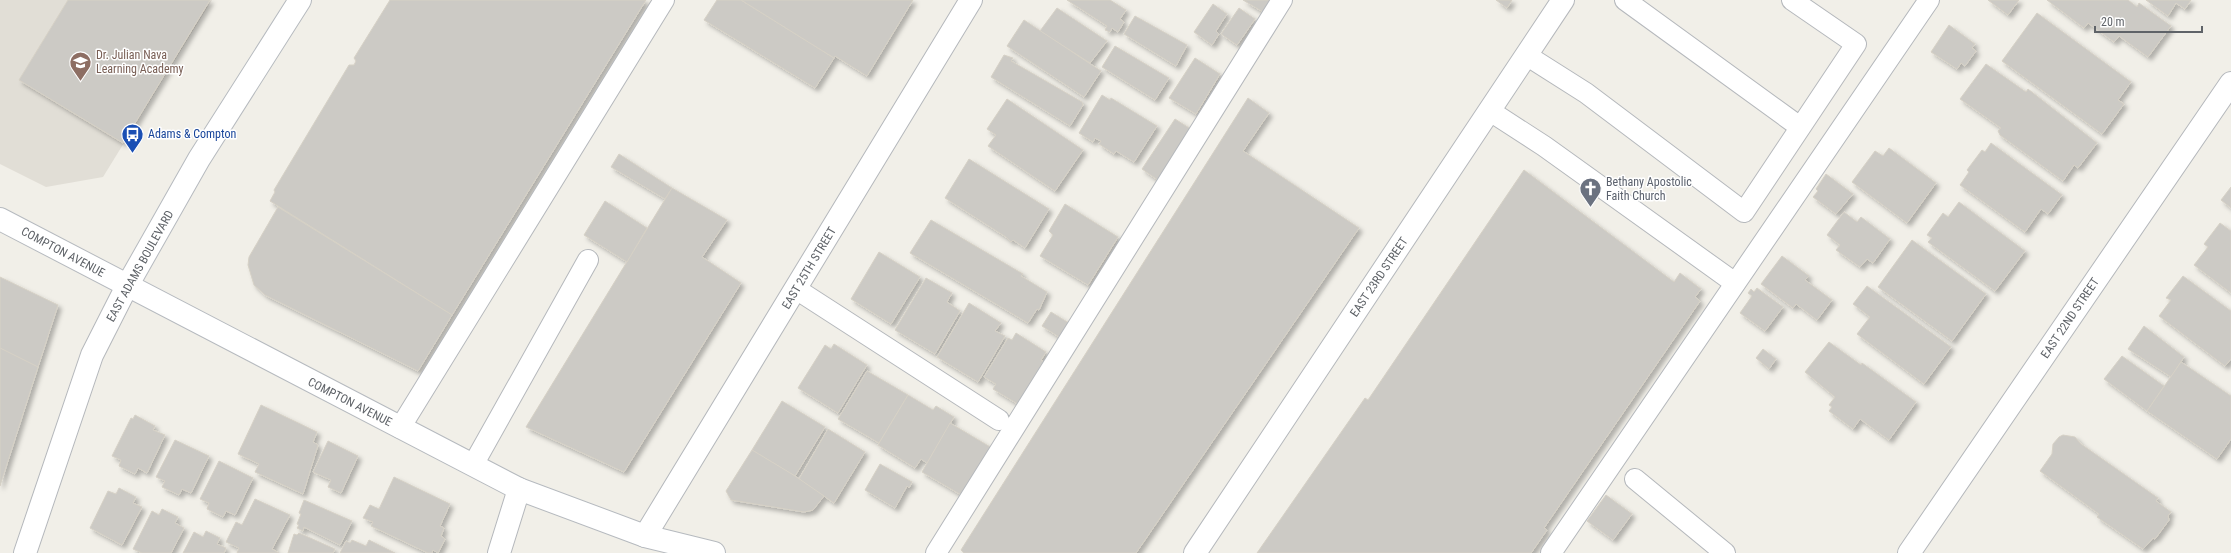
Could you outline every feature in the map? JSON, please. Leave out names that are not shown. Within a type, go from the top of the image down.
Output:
[{"type":"street","name":"EAST ADAMS BOULEVARD","points":[[25,553],[92,355],[127,286],[199,159],[300,0]]},
{"type":"street","name":"EAST 25TH STREET","points":[[645,536],[972,0]]},
{"type":"street","name":"EAST 23RD STREET","points":[[1195,553],[1563,0]]},
{"type":"street","name":"EAST 22ND STREET","points":[[1909,553],[2231,82]]},
{"type":"street","name":"COMPTON AVENUE","points":[[0,219],[519,489],[645,536],[714,553]]},
{"type":"street","points":[[499,553],[519,489]]},
{"type":"lane","points":[[400,428],[664,0]]},
{"type":"lane","points":[[936,553],[1282,0]]},
{"type":"lane","points":[[1625,0],[1800,127]]},
{"type":"lane","points":[[1526,56],[1586,93],[1744,212],[1856,44],[1792,0]]},
{"type":"lane","points":[[1551,553],[1929,0]]},
{"type":"lane","points":[[1490,111],[1544,146],[1735,283]]},
{"type":"lane","points":[[473,465],[588,260]]},
{"type":"lane","points":[[796,289],[999,420]]},
{"type":"lane","points":[[1635,479],[1725,553]]},
{"type":"shaded area","name":"Dr. Julian Nava Learning Academy","points":[[0,0],[212,0],[103,177],[46,187],[0,164]]},
{"type":"building","points":[[68,0],[210,0],[123,143],[19,80]]},
{"type":"building","points":[[390,0],[646,0],[452,315],[270,201],[275,192],[274,190],[349,65],[354,65],[356,61],[354,58]]},
{"type":"building","points":[[717,0],[741,0],[834,58],[815,88],[704,20]]},
{"type":"building","points":[[741,0],[913,0],[867,76],[835,56],[834,58]]},
{"type":"building","points":[[1067,0],[1110,0],[1126,10],[1120,19],[1124,22],[1118,32],[1112,28],[1110,32],[1105,30],[1107,26]]},
{"type":"building","points":[[1243,0],[1270,0],[1263,12]]},
{"type":"building","points":[[1496,0],[1512,0],[1507,8]]},
{"type":"building","points":[[1988,0],[2019,0],[2008,15]]},
{"type":"building","points":[[2047,0],[2128,0],[2137,7],[2139,3],[2171,26],[2148,57],[2119,36],[2114,42],[2088,23],[2084,28]]},
{"type":"building","points":[[2146,0],[2191,0],[2185,9],[2176,3],[2168,16]]},
{"type":"building","points":[[1213,4],[1227,14],[1216,31],[1219,34],[1212,45],[1194,32]]},
{"type":"building","points":[[1057,8],[1107,41],[1090,63],[1040,31]]},
{"type":"building","points":[[1239,8],[1255,19],[1237,45],[1221,34]]},
{"type":"building","points":[[2037,13],[2131,82],[2118,100],[2124,104],[2102,134],[2002,61]]},
{"type":"building","points":[[1135,16],[1187,45],[1176,66],[1124,34]]},
{"type":"building","points":[[1024,20],[1101,71],[1084,97],[1007,46]]},
{"type":"building","points":[[1949,25],[1975,44],[1972,48],[1976,51],[1965,66],[1961,63],[1957,69],[1931,52]]},
{"type":"building","points":[[1115,46],[1169,78],[1155,100],[1102,67]]},
{"type":"building","points":[[1004,55],[1013,58],[1011,61],[1082,102],[1083,105],[1070,126],[991,77]]},
{"type":"building","points":[[1195,58],[1220,74],[1196,114],[1169,98]]},
{"type":"building","points":[[1986,64],[2026,92],[2028,89],[2097,143],[2078,168],[2074,165],[2063,181],[2000,135],[1998,131],[2001,128],[1960,99]]},
{"type":"building","points":[[1102,95],[1110,100],[1111,98],[1157,126],[1134,162],[1116,151],[1114,154],[1099,144],[1101,141],[1095,138],[1093,142],[1079,133]]},
{"type":"building","points":[[1248,98],[1269,113],[1243,151],[1359,228],[1136,553],[964,553],[961,550]]},
{"type":"building","points":[[1007,99],[1083,150],[1055,191],[988,146],[996,135],[987,129]]},
{"type":"building","points":[[1175,119],[1194,131],[1162,183],[1142,169]]},
{"type":"building","points":[[1991,143],[2062,195],[2048,214],[2041,209],[2025,232],[1960,185],[1969,172],[1967,170],[1982,150],[1985,152]]},
{"type":"building","points":[[1889,148],[1936,183],[1907,223],[1852,182],[1875,151],[1883,156]]},
{"type":"building","points":[[619,154],[672,188],[665,199],[611,167]]},
{"type":"building","points":[[969,159],[1049,209],[1025,248],[1013,240],[1011,242],[1006,237],[945,198]]},
{"type":"building","points":[[1524,170],[1674,282],[1680,273],[1701,289],[1695,297],[1700,301],[1544,528],[1547,530],[1531,553],[1257,553],[1365,398],[1368,400]]},
{"type":"building","points":[[1826,174],[1853,194],[1836,214],[1813,197],[1818,191],[1816,189]]},
{"type":"building","points":[[2231,187],[2231,208],[2221,200]]},
{"type":"building","points":[[672,188],[727,220],[702,257],[741,283],[624,472],[526,427]]},
{"type":"building","points":[[605,201],[647,228],[627,262],[584,235]]},
{"type":"building","points":[[1959,202],[2025,251],[1995,291],[1928,242],[1932,238],[1927,235],[1943,213],[1948,217]]},
{"type":"building","points":[[1065,204],[1118,237],[1088,285],[1040,256],[1053,235],[1049,231]]},
{"type":"building","points":[[278,207],[452,315],[418,371],[265,295],[254,285],[248,265],[249,257]]},
{"type":"building","points":[[1844,212],[1857,222],[1861,217],[1890,239],[1873,263],[1867,259],[1860,267],[1836,250],[1840,245],[1827,235]]},
{"type":"building","points":[[931,220],[1023,274],[1021,276],[1047,292],[1039,310],[1037,309],[1028,323],[910,253]]},
{"type":"building","points":[[2220,223],[2231,231],[2231,293],[2194,265],[2208,247],[2204,244]]},
{"type":"building","points":[[1912,240],[1986,294],[1952,341],[1878,287]]},
{"type":"building","points":[[879,252],[920,277],[891,324],[851,299]]},
{"type":"building","points":[[1782,256],[1809,276],[1805,280],[1832,300],[1817,320],[1796,304],[1793,308],[1761,284]]},
{"type":"building","points":[[2183,276],[2231,311],[2231,359],[2225,366],[2159,316],[2171,300],[2166,298]]},
{"type":"building","points":[[0,277],[58,305],[38,367],[0,348]]},
{"type":"building","points":[[926,278],[952,293],[947,302],[960,311],[935,354],[895,330]]},
{"type":"building","points":[[1867,286],[1951,347],[1924,384],[1857,334],[1870,317],[1853,304]]},
{"type":"building","points":[[1757,288],[1783,307],[1765,331],[1740,313],[1752,296],[1748,293],[1751,289],[1754,292]]},
{"type":"building","points":[[969,303],[1001,323],[995,331],[1005,336],[978,382],[937,357]]},
{"type":"building","points":[[1051,312],[1069,323],[1059,337],[1042,326]]},
{"type":"building","points":[[2144,326],[2184,357],[2171,377],[2128,349]]},
{"type":"building","points":[[1016,333],[1046,352],[1041,360],[1047,364],[1021,406],[993,389],[996,384],[984,377],[1008,338],[1012,340]]},
{"type":"building","points":[[1829,342],[1861,365],[1862,363],[1916,402],[1889,440],[1860,419],[1853,429],[1829,411],[1832,407],[1829,405],[1835,397],[1805,372]]},
{"type":"building","points":[[834,344],[867,365],[838,413],[798,388],[825,345],[831,349]]},
{"type":"building","points":[[0,348],[38,367],[0,486]]},
{"type":"building","points":[[1763,349],[1776,359],[1769,369],[1756,358]]},
{"type":"building","points":[[2122,356],[2164,386],[2147,411],[2104,379]]},
{"type":"building","points":[[2181,362],[2231,396],[2231,439],[2217,459],[2147,411]]},
{"type":"building","points":[[867,371],[908,395],[879,443],[838,419]]},
{"type":"building","points":[[908,395],[933,410],[936,406],[954,417],[927,463],[921,459],[915,468],[878,445]]},
{"type":"building","points":[[782,401],[825,427],[795,476],[752,450]]},
{"type":"building","points":[[261,405],[317,432],[313,442],[318,445],[303,494],[255,472],[259,464],[238,454]]},
{"type":"building","points":[[135,415],[155,426],[153,430],[165,435],[147,473],[138,468],[135,474],[119,466],[121,460],[112,456],[131,418],[133,419]]},
{"type":"building","points":[[950,423],[992,448],[963,496],[922,472]]},
{"type":"building","points":[[828,429],[865,452],[834,503],[799,479]]},
{"type":"building","points":[[2063,435],[2075,437],[2081,444],[2158,498],[2156,501],[2171,512],[2168,516],[2169,520],[2155,539],[2153,538],[2143,549],[2097,517],[2099,514],[2040,471],[2052,454],[2053,444]]},
{"type":"building","points":[[175,440],[209,456],[191,493],[182,489],[179,495],[162,487],[165,481],[156,477]]},
{"type":"building","points":[[328,441],[358,456],[341,493],[328,487],[331,480],[313,472]]},
{"type":"building","points":[[752,450],[795,476],[824,496],[813,510],[804,512],[731,500],[726,491]]},
{"type":"building","points":[[219,461],[253,478],[235,515],[226,511],[223,517],[207,509],[209,503],[200,499]]},
{"type":"building","points":[[880,464],[912,482],[909,488],[907,486],[895,508],[865,490]]},
{"type":"building","points":[[394,477],[450,504],[440,526],[444,528],[441,536],[445,539],[438,553],[433,550],[432,553],[428,553],[371,526],[373,522],[363,518],[370,505],[379,509]]},
{"type":"building","points":[[119,488],[136,497],[133,503],[142,507],[122,545],[90,528],[108,491],[116,494]]},
{"type":"building","points":[[1606,495],[1632,514],[1613,540],[1587,521]]},
{"type":"building","points":[[255,499],[290,515],[272,549],[279,553],[237,553],[239,548],[226,542],[236,522],[242,525]]},
{"type":"building","points":[[304,500],[352,521],[340,545],[304,527],[303,531],[297,528],[301,514],[299,513]]},
{"type":"building","points":[[162,509],[178,517],[175,523],[184,528],[171,553],[142,553],[133,549],[152,511],[159,515]]},
{"type":"building","points":[[206,531],[220,538],[217,544],[226,548],[224,553],[183,553],[194,532],[203,537]]},
{"type":"building","points":[[299,533],[335,549],[333,553],[288,553],[294,534],[297,535]]},
{"type":"building","points":[[352,540],[366,546],[369,540],[395,553],[340,553],[346,541],[350,543]]},
{"type":"place","name":"Dr. Julian Nava Learning Academy","points":[[81,82]]},
{"type":"place","name":"Adams & Compton","points":[[132,154]]},
{"type":"place","name":"Bethany Apostolic Faith Church","points":[[1590,208]]}]
